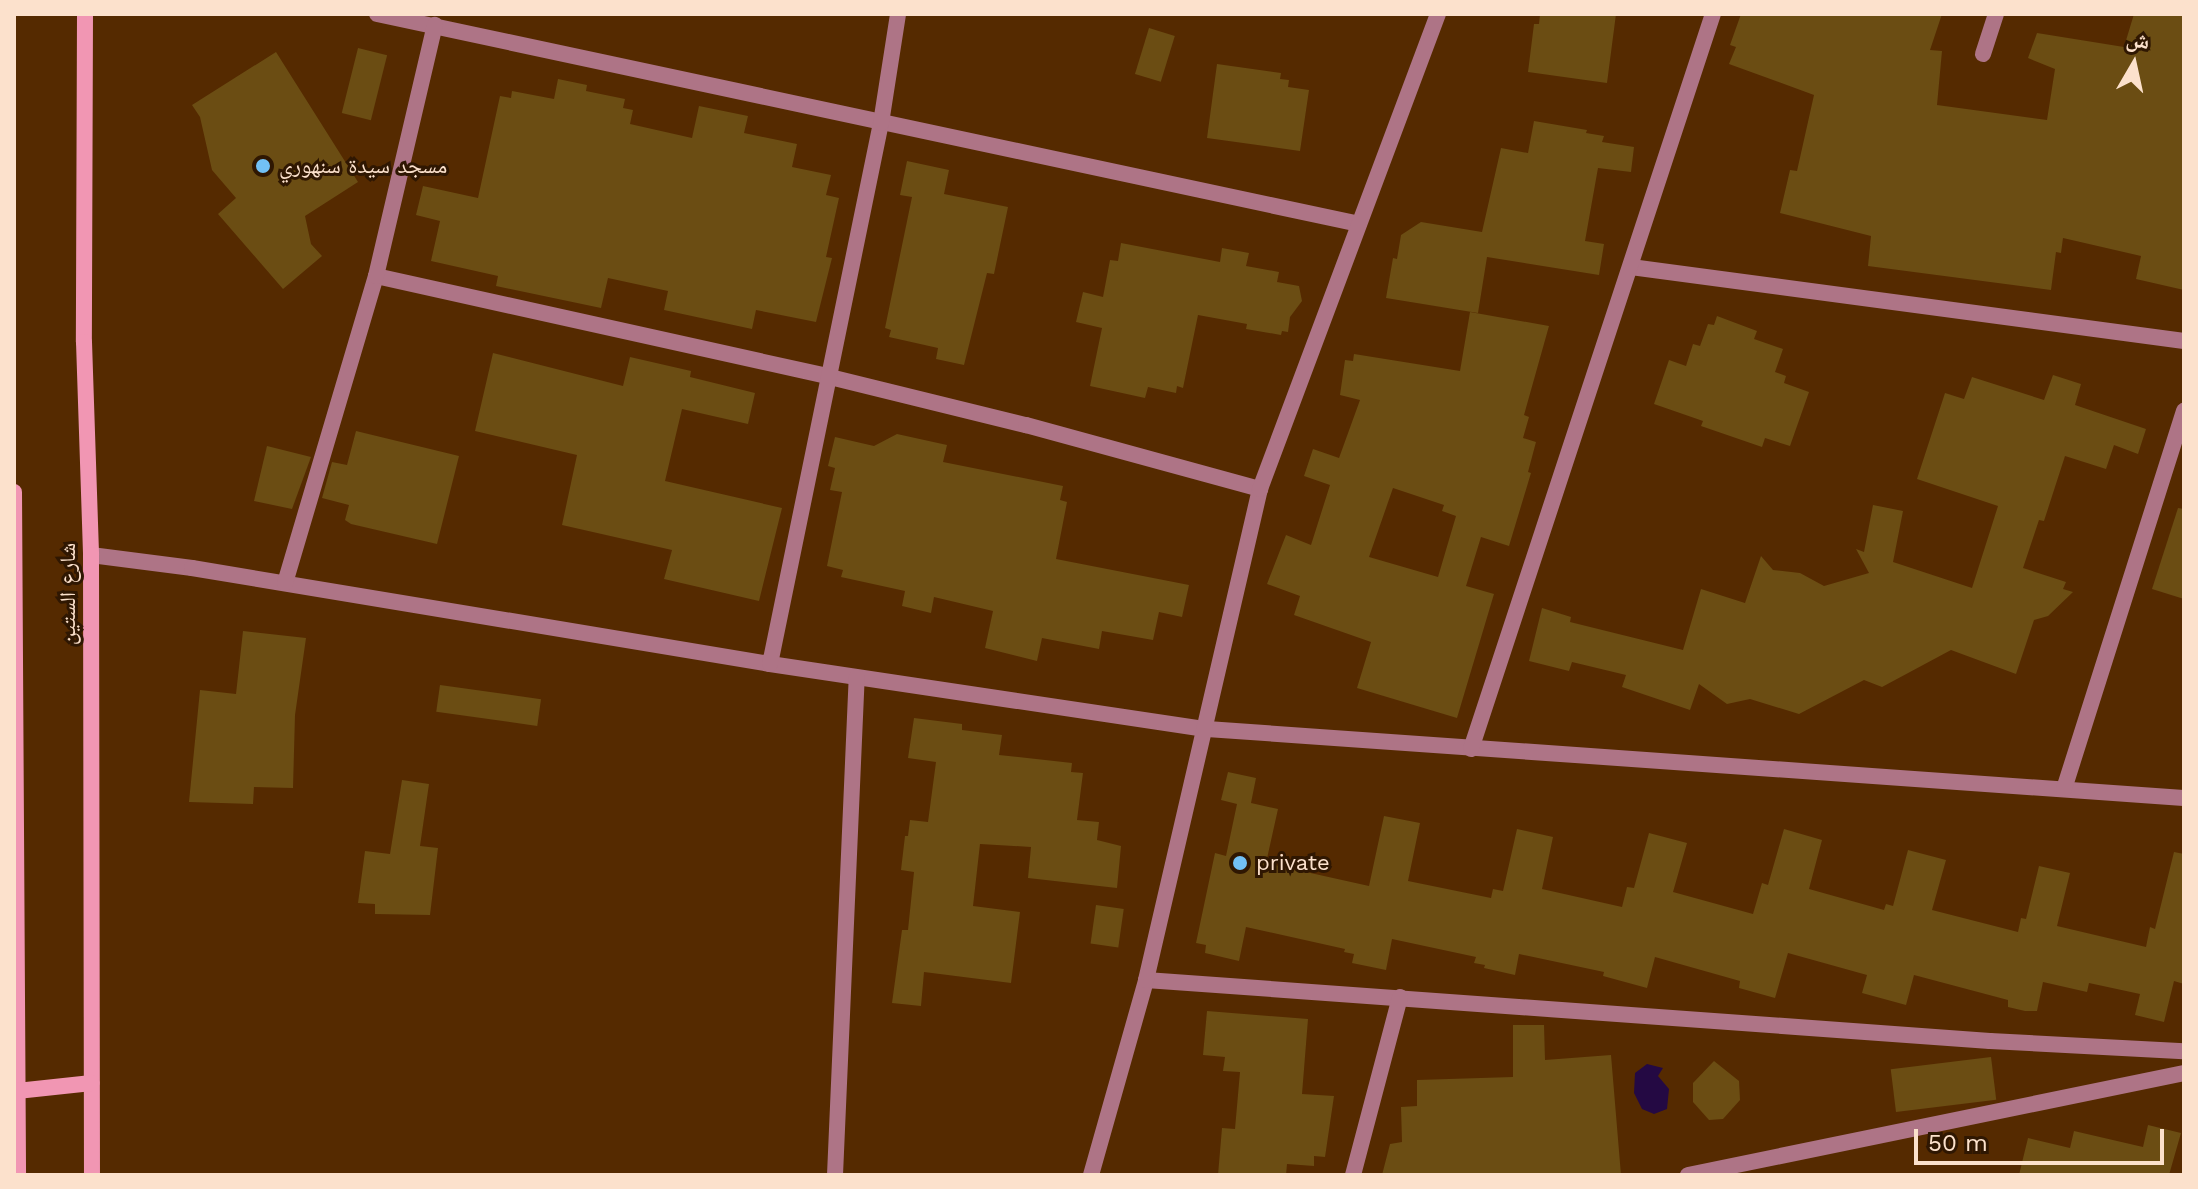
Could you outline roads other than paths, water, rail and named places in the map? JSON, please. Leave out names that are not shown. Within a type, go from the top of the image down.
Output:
[{"type":"main road","name":"شارع الستين","points":[[85,14],[84,342],[91,555],[92,1175]]},
{"type":"main road","points":[[14,492],[18,1175]]},
{"type":"main road","points":[[17,1091],[92,1083]]},
{"type":"street","points":[[377,14],[1359,224]]},
{"type":"street","points":[[770,664],[881,123],[898,14]]},
{"type":"street","points":[[1091,1175],[1146,980],[1207,729],[1260,489],[1438,14]]},
{"type":"street","points":[[1471,749],[1713,14]]},
{"type":"street","points":[[1983,54],[1996,14]]},
{"type":"street","points":[[285,583],[376,276],[435,25]]},
{"type":"street","points":[[1631,267],[2184,341]]},
{"type":"street","points":[[376,276],[830,377],[1026,425],[1260,489]]},
{"type":"street","points":[[2064,789],[2184,411]]},
{"type":"street","points":[[91,555],[285,583],[770,664],[1207,729],[2184,798]]},
{"type":"street","points":[[835,1175],[857,677]]},
{"type":"street","points":[[1146,980],[1990,1041],[2184,1051]]},
{"type":"street","points":[[1353,1175],[1400,997]]},
{"type":"street","points":[[1688,1175],[2184,1073]]},
{"type":"place","name":"مسجد سيدة سنهوري","points":[[263,166]]},
{"type":"place","name":"private","points":[[1240,863]]}]
